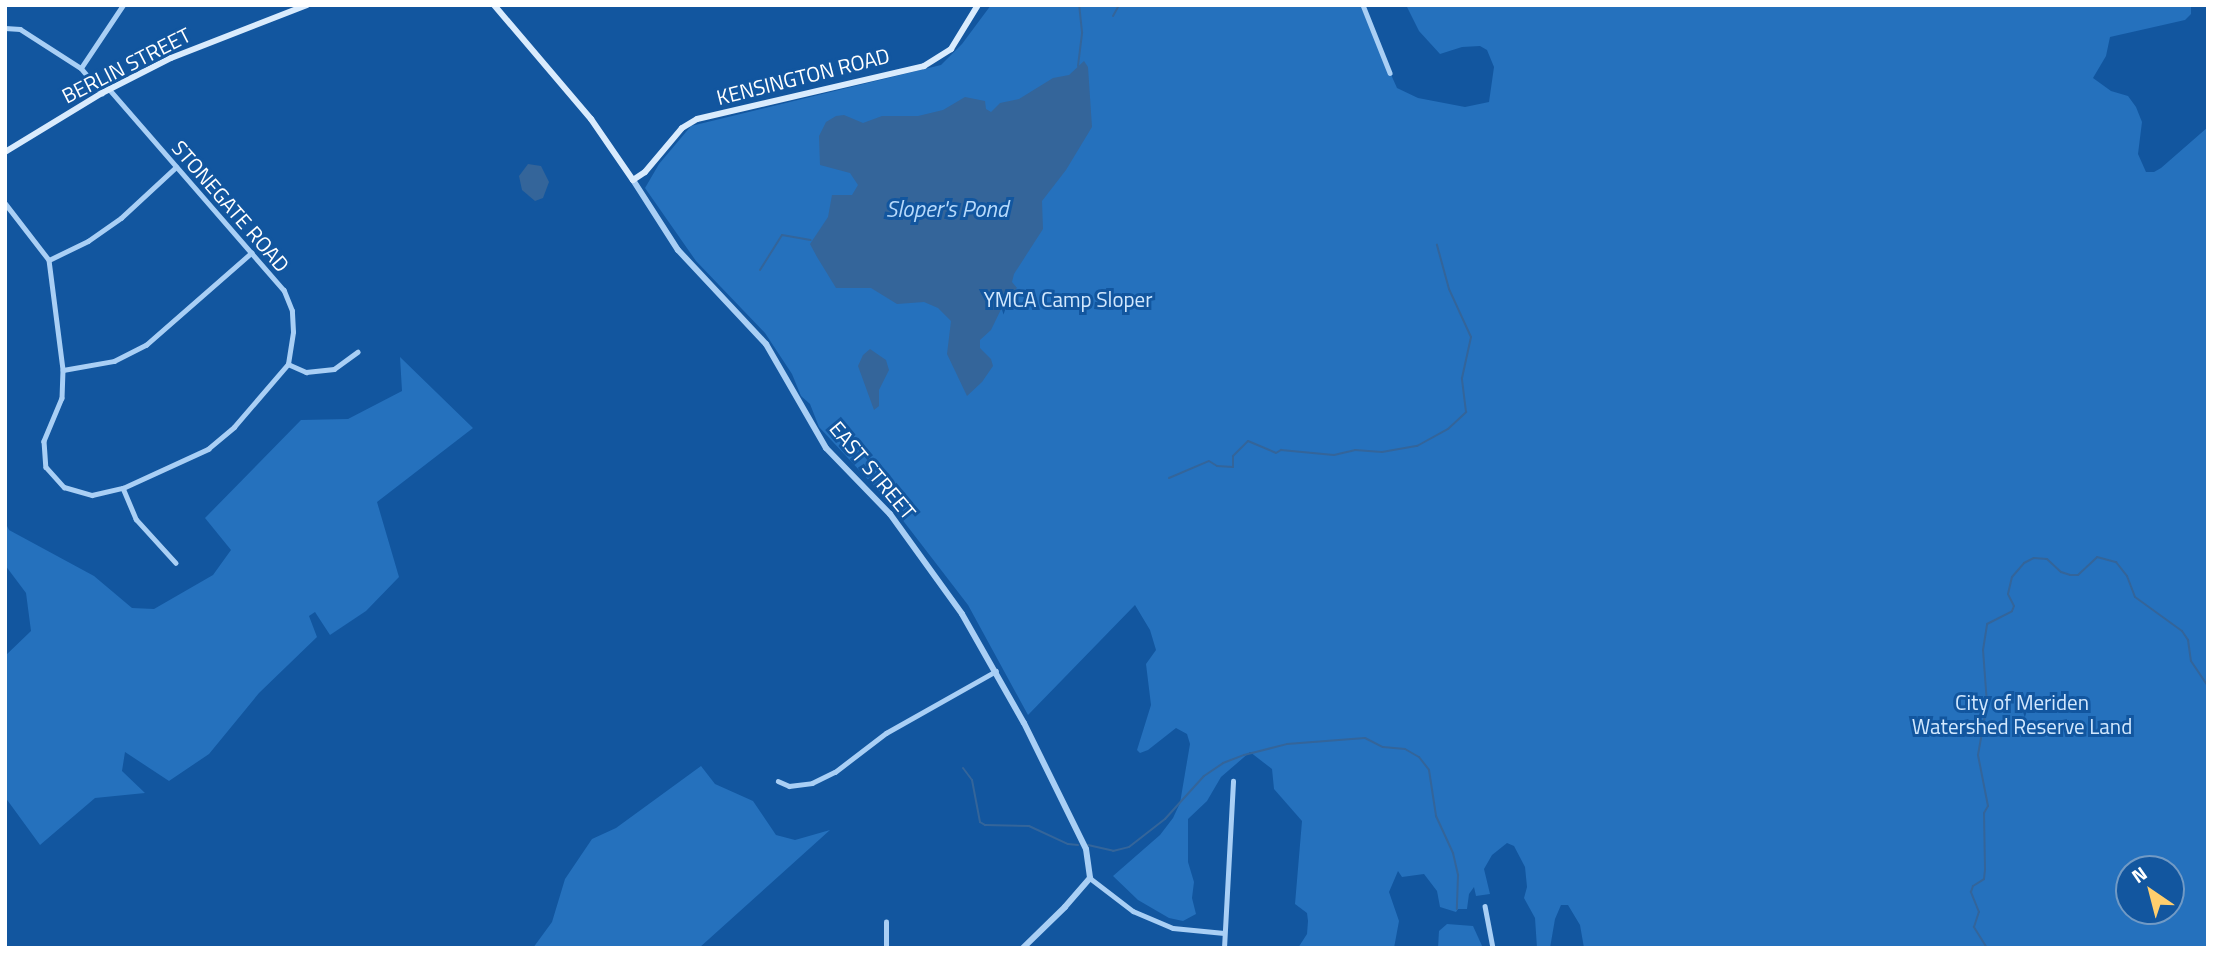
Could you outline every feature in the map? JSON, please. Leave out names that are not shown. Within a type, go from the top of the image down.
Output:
[{"type":"main road","name":"BERLIN STREET","points":[[5,152],[106,91],[171,58],[307,5]]},
{"type":"main road","name":"EAST STREET","points":[[494,5],[591,119],[634,180]]},
{"type":"main road","name":"KENSINGTON ROAD","points":[[634,180],[645,172],[682,128],[697,119],[924,66],[951,49],[978,5]]},
{"type":"street","points":[[81,68],[123,5]]},
{"type":"street","points":[[1363,5],[1390,73]]},
{"type":"street","name":"STONEGATE ROAD","points":[[5,28],[20,29],[81,68],[106,91],[284,291],[292,311],[293,332],[288,364]]},
{"type":"street","points":[[49,260],[88,241],[121,218],[176,167]]},
{"type":"street","name":"EAST STREET","points":[[634,180],[678,250],[766,344],[826,448],[890,514],[962,614],[996,671],[1086,849],[1090,878]]},
{"type":"street","points":[[5,203],[49,260],[63,370],[62,398],[44,441],[46,467],[64,486],[92,495],[123,488],[208,449],[234,427],[288,364],[306,372],[334,369],[357,352]]},
{"type":"street","points":[[63,370],[114,360],[146,345],[251,253]]},
{"type":"street","points":[[123,488],[136,519],[176,563]]},
{"type":"street","points":[[778,781],[789,786],[835,772],[886,733],[996,671]]},
{"type":"street","points":[[1224,948],[1233,781]]},
{"type":"street","points":[[1023,948],[1090,878],[1133,911],[1173,928],[1224,933]]},
{"type":"street","points":[[1485,906],[1493,948]]},
{"type":"street","points":[[886,922],[886,948]]},
{"type":"green space","points":[[991,5],[1360,5],[1397,88],[1418,98],[1465,107],[1489,102],[1494,67],[1487,50],[1480,46],[1462,47],[1440,54],[1419,31],[1406,5],[2191,5],[2191,14],[2185,20],[2110,37],[2106,56],[2093,78],[2111,91],[2128,96],[2136,107],[2142,122],[2138,154],[2146,172],[2161,168],[2208,127],[2208,948],[1584,948],[1580,925],[1568,905],[1561,905],[1555,919],[1550,948],[1537,948],[1535,918],[1524,898],[1527,887],[1525,867],[1514,846],[1507,843],[1492,855],[1484,869],[1490,894],[1476,896],[1474,887],[1469,894],[1467,909],[1458,909],[1456,912],[1440,907],[1437,891],[1424,874],[1402,877],[1398,871],[1389,892],[1399,921],[1394,948],[1298,948],[1307,934],[1308,921],[1307,913],[1295,904],[1302,821],[1274,789],[1272,769],[1250,752],[1221,777],[1207,801],[1188,819],[1188,862],[1194,882],[1192,898],[1196,914],[1183,921],[1169,918],[1138,900],[1113,876],[1160,835],[1173,818],[1180,803],[1190,744],[1187,734],[1176,728],[1148,750],[1140,753],[1137,750],[1151,705],[1146,664],[1156,650],[1150,630],[1135,605],[1028,715],[968,605],[888,501],[819,427],[810,404],[801,396],[792,374],[765,333],[696,261],[645,188],[659,164],[691,126],[941,65],[962,44]]},
{"type":"green space","points":[[400,357],[473,428],[377,502],[399,577],[366,611],[330,635],[315,612],[309,616],[317,637],[259,693],[209,754],[169,781],[125,752],[122,771],[145,793],[95,798],[40,845],[5,797],[5,656],[31,631],[26,593],[5,565],[5,522],[9,530],[94,576],[132,608],[154,609],[213,575],[231,550],[205,518],[301,420],[348,419],[402,391]]},
{"type":"green space","points":[[701,766],[715,784],[753,801],[776,835],[795,840],[830,830],[699,948],[533,948],[552,922],[565,879],[592,839],[616,828]]},
{"type":"green space","points":[[1447,924],[1473,926],[1483,948],[1438,948],[1439,931]]},
{"type":"water","name":"Sloper's Pond","points":[[1084,61],[1088,67],[1092,127],[1066,170],[1042,201],[1043,229],[1014,274],[1012,282],[1017,288],[1006,299],[991,330],[980,340],[980,348],[991,359],[993,366],[982,382],[967,396],[947,354],[951,321],[938,308],[924,302],[897,304],[871,288],[836,288],[817,257],[810,244],[828,217],[832,195],[852,195],[858,185],[850,173],[820,165],[819,136],[826,122],[836,116],[844,115],[863,123],[882,116],[918,116],[943,110],[965,97],[985,101],[986,109],[991,112],[1000,103],[1019,99],[1053,78],[1069,75]]},
{"type":"water","points":[[528,164],[541,166],[549,182],[543,198],[535,201],[522,190],[519,176]]},
{"type":"water","points":[[870,349],[886,360],[889,370],[879,390],[879,406],[874,410],[858,366],[863,355]]},
{"type":"waterway","points":[[1078,66],[1082,32],[1079,5]]},
{"type":"waterway","points":[[1113,16],[1119,5]]},
{"type":"waterway","points":[[760,270],[782,235],[811,240]]},
{"type":"waterway","points":[[1169,478],[1209,461],[1217,466],[1233,467],[1233,456],[1248,441],[1276,453],[1281,450],[1334,455],[1355,450],[1382,452],[1417,446],[1448,429],[1466,412],[1462,378],[1471,337],[1449,289],[1437,245]]},
{"type":"waterway","points":[[1987,948],[1974,927],[1979,912],[1971,892],[1973,886],[1984,879],[1985,869],[1984,813],[1988,806],[1978,755],[1987,704],[1983,650],[1987,624],[2012,611],[2014,606],[2008,594],[2012,577],[2024,563],[2034,558],[2047,559],[2061,572],[2070,575],[2078,575],[2097,557],[2116,562],[2127,576],[2135,597],[2182,631],[2188,640],[2191,661],[2208,686]]},
{"type":"waterway","points":[[1088,845],[1113,851],[1129,847],[1165,819],[1204,776],[1223,763],[1287,744],[1365,738],[1383,747],[1405,749],[1419,757],[1429,770],[1436,816],[1453,853],[1458,875],[1457,909]]},
{"type":"waterway","points":[[963,768],[972,780],[980,822],[985,825],[1029,826],[1068,844],[1078,845]]},
{"type":"park label","name":"YMCA Camp Sloper","points":[[1068,299]]},
{"type":"park label","name":"City of Meriden Watershed Reserve Land","points":[[2022,714]]}]
